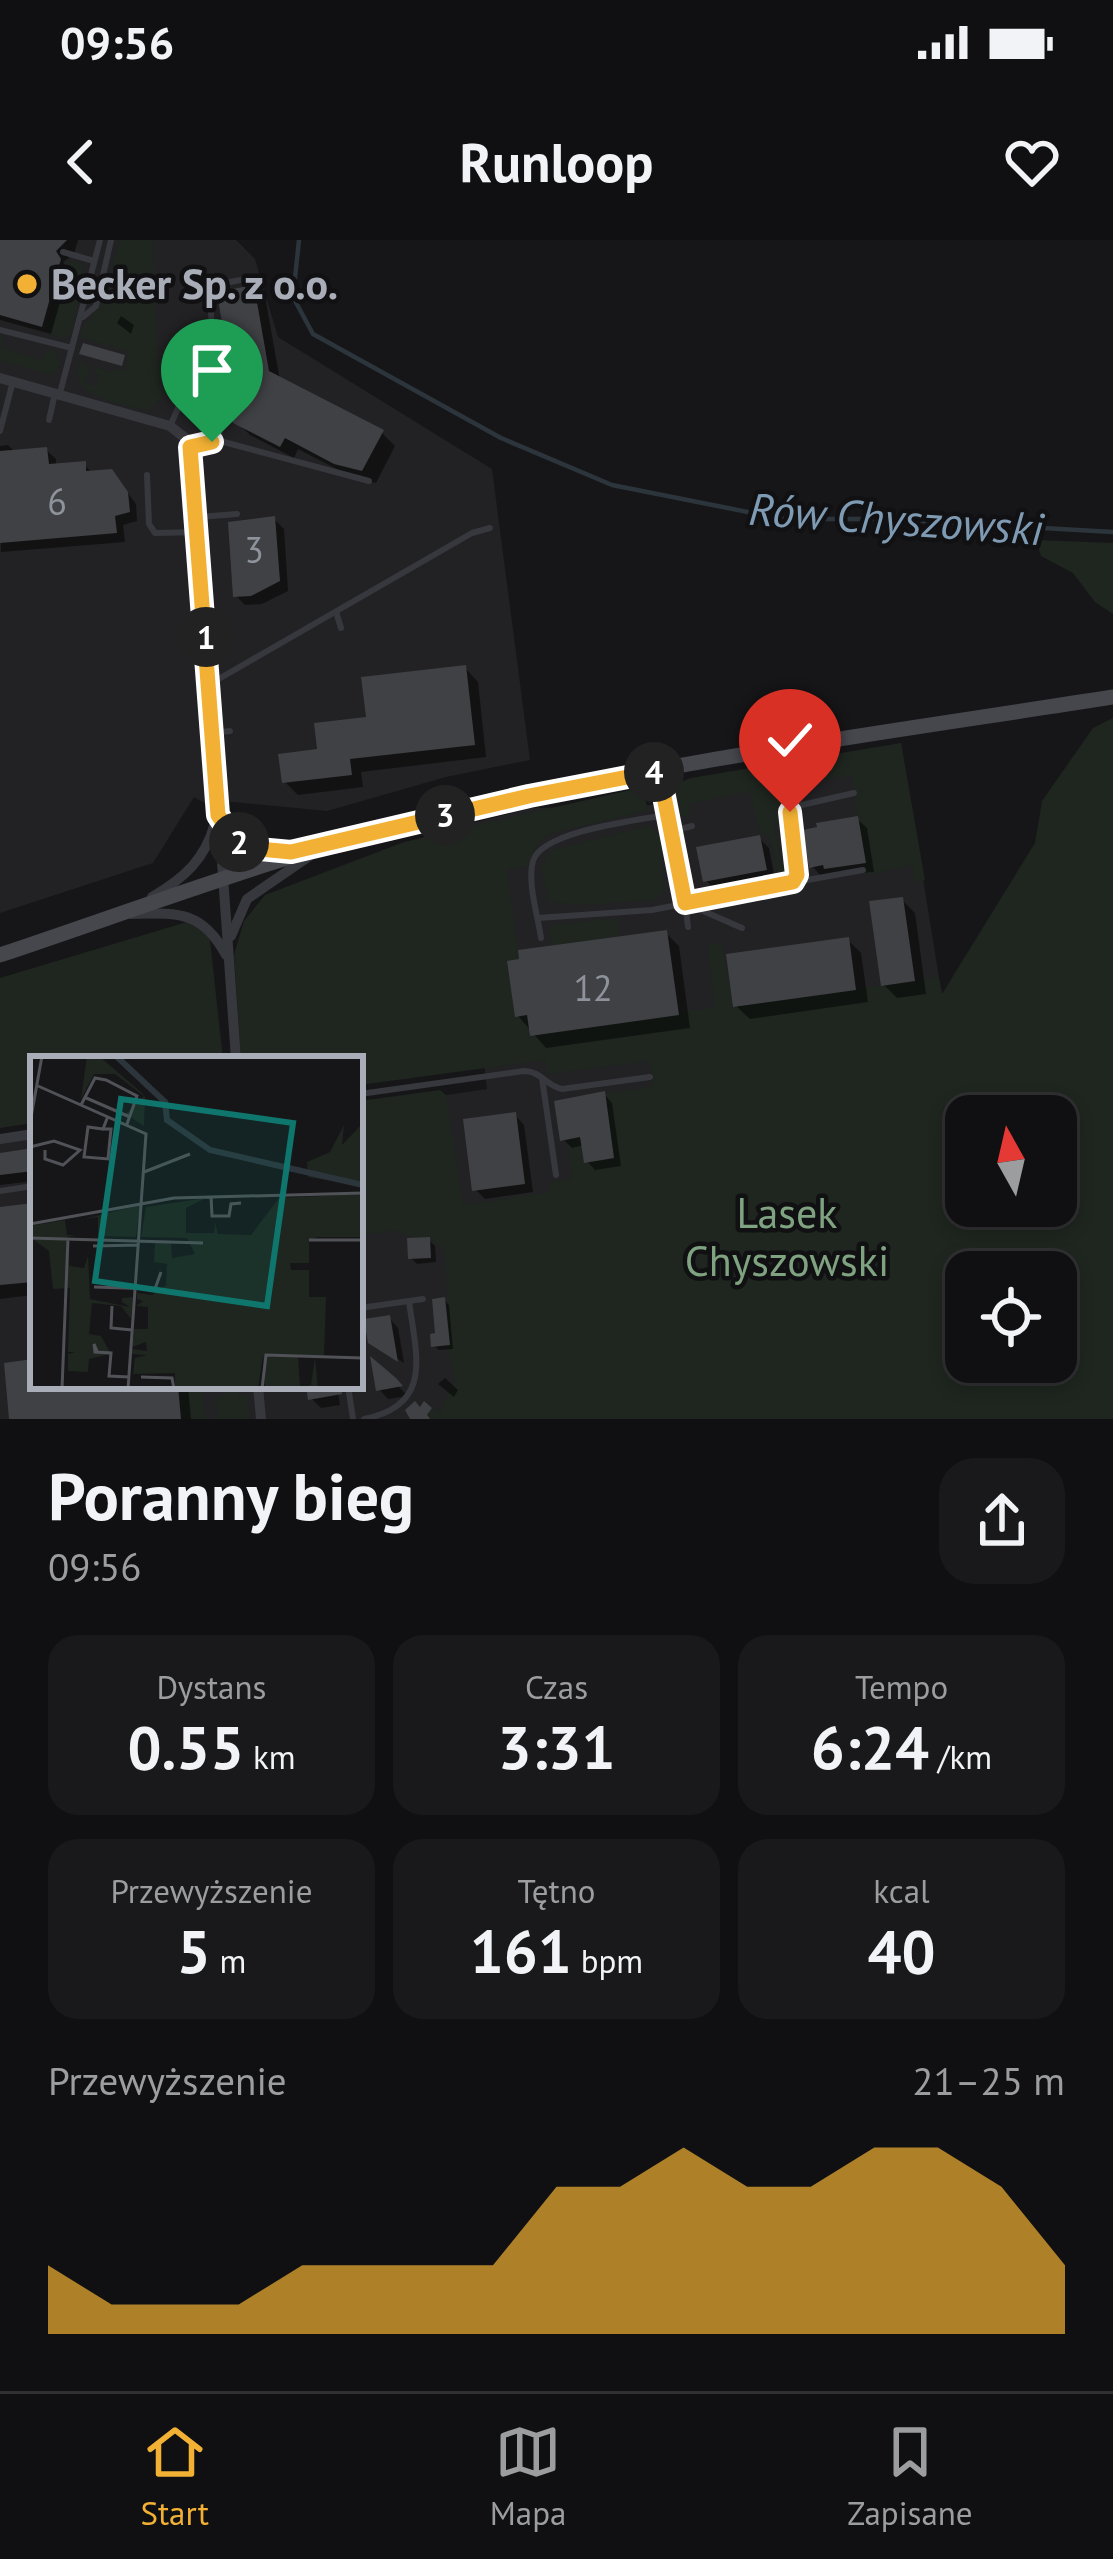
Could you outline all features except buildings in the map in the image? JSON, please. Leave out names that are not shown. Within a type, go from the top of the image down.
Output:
[{"type":"main road","points":[[0,955],[320,848],[508,800],[1113,697]]},
{"type":"street","points":[[6,380],[170,426],[189,441],[236,1056]]},
{"type":"street","points":[[218,815],[234,839],[248,848],[291,852],[320,848]]},
{"type":"street","points":[[123,914],[189,872],[200,860],[218,815]]},
{"type":"street","points":[[228,958],[237,914],[247,899],[320,848]]},
{"type":"street","points":[[123,914],[188,916],[209,928],[228,958]]},
{"type":"street","points":[[0,1139],[30,1134]]},
{"type":"street","points":[[258,1389],[260,1419]]},
{"type":"lane","points":[[49,420],[100,240]]},
{"type":"lane","points":[[80,320],[95,305],[111,240]]},
{"type":"lane","points":[[63,252],[94,261]]},
{"type":"lane","points":[[220,441],[209,286],[245,279]]},
{"type":"lane","points":[[0,330],[72,348]]},
{"type":"lane","points":[[0,431],[6,380]]},
{"type":"lane","points":[[170,426],[180,404],[180,381]]},
{"type":"lane","points":[[190,447],[220,441],[369,481]]},
{"type":"lane","points":[[146,475],[149,524],[155,533],[199,532]]},
{"type":"lane","points":[[198,517],[237,514]]},
{"type":"lane","points":[[210,684],[472,533],[490,528]]},
{"type":"lane","points":[[336,612],[341,628]]},
{"type":"lane","points":[[213,733],[230,731]]},
{"type":"lane","points":[[659,771],[688,927]]},
{"type":"lane","points":[[793,882],[797,875],[789,819],[793,807],[854,793]]},
{"type":"lane","points":[[541,938],[532,872],[538,851],[590,830],[666,815]]},
{"type":"lane","points":[[669,832],[692,826]]},
{"type":"lane","points":[[538,918],[652,910],[863,870]]},
{"type":"lane","points":[[685,903],[742,928]]},
{"type":"lane","points":[[363,1094],[524,1071],[562,1089],[650,1077]]},
{"type":"lane","points":[[540,1075],[556,1175]]},
{"type":"lane","points":[[0,1191],[30,1186]]},
{"type":"lane","points":[[363,1308],[423,1299]]},
{"type":"lane","points":[[364,1419],[401,1406],[413,1389],[417,1363],[409,1301]]},
{"type":"lane","points":[[348,1389],[353,1419]]},
{"type":"shaded area","points":[[0,240],[236,240],[255,259],[278,337],[492,469],[530,760],[446,777],[327,811],[234,802],[206,804],[194,797],[153,863],[0,913]]},
{"type":"shaded area","points":[[901,743],[942,996],[631,1141],[437,1419],[0,1419],[0,1139],[30,1134],[30,1389],[363,1389],[363,1108],[487,1089],[457,827],[531,808],[655,805]]},
{"type":"green space","points":[[120,240],[152,240],[160,389],[170,390],[149,410],[100,398],[82,384],[78,374],[78,362],[85,364],[89,372],[84,383],[96,386],[99,377],[91,366],[125,371],[129,352],[80,337],[101,304]]},
{"type":"green space","points":[[68,260],[82,264],[86,277],[70,332],[64,338],[47,333]]},
{"type":"green space","points":[[0,334],[4,335],[1,348],[43,360],[47,349],[53,350],[61,364],[52,375],[0,361]]},
{"type":"green space","points":[[1036,540],[1113,543],[1113,614],[1095,602],[1073,573],[1041,556]]},
{"type":"green space","name":"Lasek Chyszowski","points":[[1113,718],[1113,1419],[424,1419],[432,1408],[440,1413],[455,1379],[448,1350],[446,1258],[432,1241],[396,1230],[365,1235],[363,1244],[363,1101],[440,1090],[446,1095],[463,1205],[550,1192],[549,1182],[572,1178],[567,1139],[580,1137],[584,1162],[614,1158],[605,1094],[653,1086],[650,1061],[547,1074],[546,1060],[363,1085],[363,1056],[241,1056],[234,955],[244,921],[265,895],[404,842],[630,790],[643,793],[648,810],[549,834],[538,843],[528,866],[507,870],[519,959],[507,962],[515,1016],[527,1015],[530,1036],[715,1007],[707,945],[722,943],[734,1007],[939,977],[942,994],[1035,843],[1042,801],[1093,728]]},
{"type":"green space","points":[[901,743],[925,880],[915,883],[912,865],[867,875],[851,775],[799,784],[800,795],[784,806],[782,820],[773,822],[781,862],[790,861],[790,872],[779,878],[769,835],[760,835],[750,791],[688,804],[690,815],[672,812],[675,784],[691,778]]},
{"type":"green space","points":[[648,826],[661,837],[664,890],[654,900],[578,905],[549,901],[541,866],[552,850]]},
{"type":"green space","points":[[617,918],[620,936],[551,946],[549,929],[554,925]]},
{"type":"green space","points":[[187,922],[198,926],[210,940],[223,1056],[30,1056],[30,1123],[0,1128],[0,978]]},
{"type":"green space","points":[[178,1389],[202,1389],[205,1419],[181,1419]]},
{"type":"green space","points":[[225,1389],[237,1389],[238,1395],[248,1393],[248,1419],[219,1419],[216,1400],[226,1395]]},
{"type":"waterway","name":"Rów Chyszowski","points":[[299,240],[293,297],[313,334],[501,438],[612,485],[783,519],[886,519],[1113,532]]},
{"type":"place","name":"Becker Sp. z o.o.","points":[[27,284]]},
{"type":"route","points":[[212,442],[190,447],[218,815],[234,839],[248,848],[291,852],[320,848],[427,819],[659,771],[685,903],[796,880],[790,812]]}]
